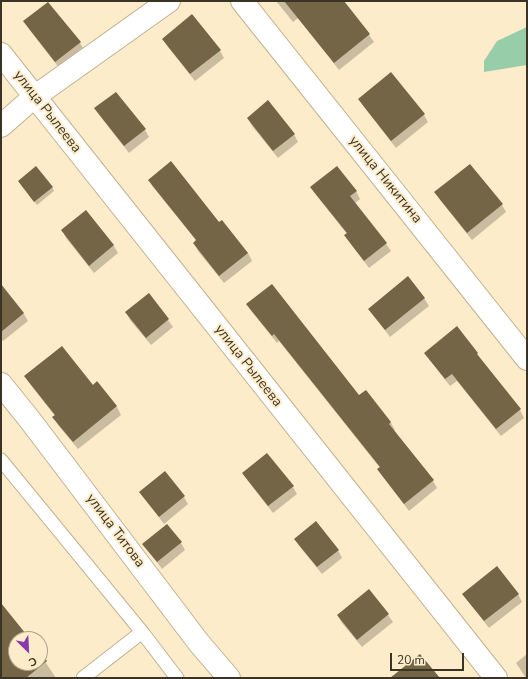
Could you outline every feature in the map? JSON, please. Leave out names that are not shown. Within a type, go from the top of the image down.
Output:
[{"type":"street","points":[[1,126],[34,97],[168,1]]},
{"type":"street","name":"улица Никитина","points":[[242,1],[527,359]]},
{"type":"street","name":"улица Рылеева","points":[[1,54],[496,678]]},
{"type":"street","name":"улица Титова","points":[[1,384],[199,643],[229,678]]},
{"type":"lane","points":[[1,460],[142,632],[177,678]]},
{"type":"lane","points":[[83,678],[142,632]]},
{"type":"green space","points":[[527,27],[527,65],[484,72],[484,61],[497,41]]},
{"type":"building","points":[[284,1],[344,1],[370,34],[334,63]]},
{"type":"building","points":[[48,2],[81,42],[55,62],[23,21]]},
{"type":"building","points":[[192,14],[221,50],[190,74],[162,39]]},
{"type":"building","points":[[391,72],[425,114],[391,141],[358,99]]},
{"type":"building","points":[[116,92],[146,129],[124,146],[94,108]]},
{"type":"building","points":[[268,100],[295,134],[273,151],[247,118]]},
{"type":"building","points":[[171,161],[219,222],[222,220],[248,253],[219,276],[193,243],[196,240],[148,180]]},
{"type":"building","points":[[470,164],[503,204],[467,233],[434,192]]},
{"type":"building","points":[[36,166],[53,187],[34,202],[18,181]]},
{"type":"building","points":[[337,166],[357,191],[350,196],[387,243],[364,261],[344,235],[347,233],[310,187]]},
{"type":"building","points":[[86,210],[114,245],[89,266],[61,230]]},
{"type":"building","points":[[408,276],[425,298],[385,330],[368,309]]},
{"type":"building","points":[[1,284],[24,313],[1,332]]},
{"type":"building","points":[[272,284],[359,395],[366,390],[391,422],[389,424],[434,480],[404,504],[377,469],[380,467],[274,334],[272,336],[246,304]]},
{"type":"building","points":[[149,293],[169,319],[146,338],[125,312]]},
{"type":"building","points":[[457,326],[478,353],[477,354],[521,409],[496,429],[452,374],[445,379],[424,353]]},
{"type":"building","points":[[62,346],[93,385],[97,381],[117,406],[73,442],[52,417],[55,415],[24,376]]},
{"type":"building","points":[[267,453],[294,486],[268,506],[242,473]]},
{"type":"building","points":[[165,471],[185,496],[159,517],[139,492]]},
{"type":"building","points":[[316,521],[339,550],[317,567],[294,539]]},
{"type":"building","points":[[167,524],[182,542],[157,562],[142,544]]},
{"type":"building","points":[[497,566],[519,594],[484,621],[462,594]]},
{"type":"building","points":[[369,589],[389,614],[357,640],[337,615]]},
{"type":"building","points":[[1,603],[24,631],[8,631],[8,671],[35,671],[26,678],[1,678]]},
{"type":"building","points":[[420,654],[440,678],[390,678]]}]
